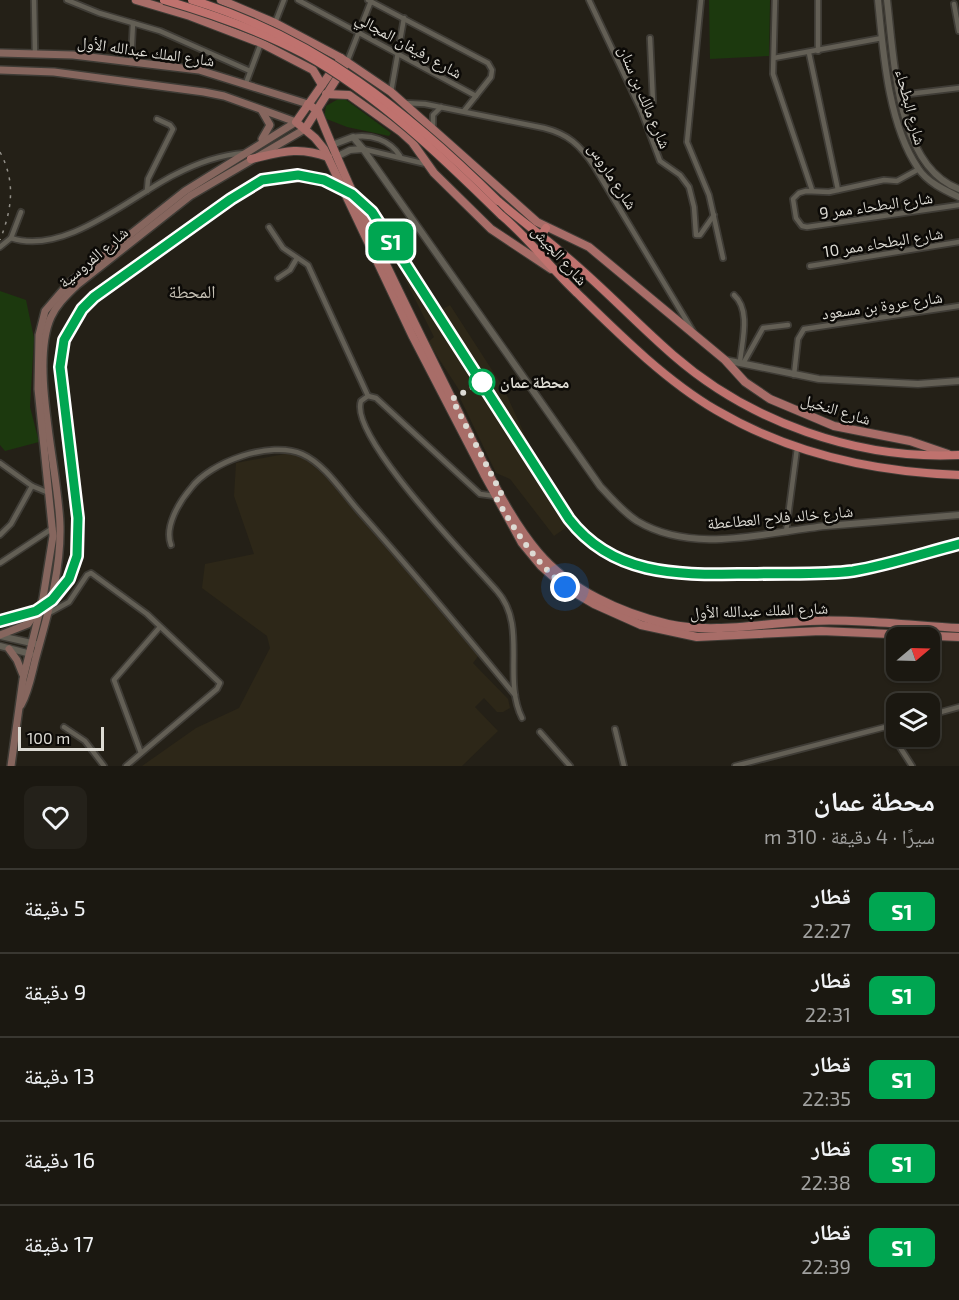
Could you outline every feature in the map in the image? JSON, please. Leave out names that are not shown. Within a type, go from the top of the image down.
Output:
[{"type":"highway","name":"شارع الجيش","points":[[164,0],[206,12],[270,37],[330,71],[419,137],[533,244],[588,304],[687,391],[716,410],[797,448],[860,465],[959,475]]},
{"type":"highway","name":"شارع الجيش","points":[[192,0],[264,26],[348,72],[420,127],[498,201],[540,237],[562,252],[674,356],[722,390],[789,425],[842,442],[897,453],[956,456]]},
{"type":"highway","points":[[540,237],[546,228]]},
{"type":"main road","points":[[136,0],[190,16],[261,43],[313,70],[322,85]]},
{"type":"main road","name":"شارع النخيل","points":[[221,0],[275,22],[344,60],[391,92],[546,228],[590,247],[725,360],[757,390],[807,417],[862,433],[910,441],[956,456]]},
{"type":"main road","name":"شارع الملك عبدالله الأول","points":[[0,53],[73,55],[199,70],[246,83],[308,104],[316,109],[420,333],[522,543],[551,575],[576,595],[640,625],[681,634],[713,637],[821,631],[959,637]]},
{"type":"main road","name":"شارع الفروسية","points":[[11,766],[21,705],[36,644],[54,527],[54,493],[38,389],[39,335],[45,311],[60,291],[185,191],[296,122],[322,85],[344,60]]},
{"type":"main road","name":"شارع الفروسية","points":[[36,644],[49,613],[60,548],[45,363],[48,326],[57,307],[77,285],[190,196],[305,129],[344,60]]},
{"type":"main road","name":"شارع الملك عبدالله الأول","points":[[0,70],[54,72],[164,85],[224,96],[296,122],[305,129],[320,143],[328,158],[417,346],[498,494],[538,552],[560,573],[595,596],[645,617],[698,628],[822,621],[959,628]]},
{"type":"main road","points":[[326,94],[349,95],[407,137],[426,164],[500,237],[561,277]]},
{"type":"main road","points":[[254,147],[270,128],[267,117],[258,107]]},
{"type":"main road","points":[[251,159],[295,150],[313,152],[328,158]]},
{"type":"main road","points":[[0,636],[28,624],[43,598],[52,599]]},
{"type":"main road","points":[[9,649],[17,660],[23,679]]},
{"type":"main road","name":"شارع الفروسية","points":[[21,705],[23,679],[33,655]]},
{"type":"street","points":[[34,0],[35,53]]},
{"type":"street","points":[[67,0],[160,31],[250,71]]},
{"type":"street","points":[[275,22],[284,0]]},
{"type":"street","name":"شارع رفيفان المجالي","points":[[298,0],[476,96]]},
{"type":"street","name":"شارع مالك بن سنان","points":[[589,0],[641,110],[660,161],[680,175],[689,187],[694,207],[696,236],[700,235],[714,215]]},
{"type":"street","points":[[701,0],[687,135],[690,150],[702,177],[714,215],[723,258]]},
{"type":"street","points":[[775,0],[773,74],[812,190]]},
{"type":"street","points":[[818,0],[818,51]]},
{"type":"street","name":"شارع البطحاء","points":[[878,0],[893,102],[903,136],[918,169],[928,179],[959,197]]},
{"type":"street","name":"شارع البطحاء","points":[[887,0],[901,98],[911,136],[925,162],[938,177],[959,189]]},
{"type":"street","points":[[369,1],[488,63],[491,77],[464,111]]},
{"type":"street","name":"شارع الفروسية","points":[[344,60],[359,32],[369,1]]},
{"type":"street","points":[[954,4],[959,31]]},
{"type":"street","points":[[391,92],[404,18]]},
{"type":"street","points":[[131,63],[132,23]]},
{"type":"street","points":[[641,110],[653,102],[650,38]]},
{"type":"street","points":[[774,58],[882,38]]},
{"type":"street","points":[[246,83],[261,43]]},
{"type":"street","points":[[809,53],[838,190]]},
{"type":"street","points":[[893,102],[901,98],[959,88]]},
{"type":"street","name":"شارع ماروس","points":[[405,103],[464,111],[557,131],[577,143],[594,166],[684,314],[695,337]]},
{"type":"street","points":[[433,127],[434,115],[441,107]]},
{"type":"street","points":[[147,191],[148,179],[173,129],[157,118]]},
{"type":"street","points":[[332,146],[353,137],[368,137],[387,142],[400,156]]},
{"type":"street","name":"شارع خالد فلاح العطاعطة","points":[[353,137],[363,149],[376,174],[600,486],[627,513],[660,531],[689,537],[736,538],[959,515]]},
{"type":"street","points":[[338,156],[350,150],[363,149],[426,164]]},
{"type":"street","points":[[11,238],[30,243],[43,241],[92,223],[193,165],[217,157],[244,153]]},
{"type":"street","name":"شارع البطحاء ممر 9","points":[[918,169],[897,181],[884,180],[822,193],[812,190],[799,193],[793,199],[796,218],[802,226],[959,205]]},
{"type":"street","points":[[0,247],[11,238],[21,212]]},
{"type":"street","points":[[269,227],[283,248],[308,265],[368,396],[380,400],[480,494],[498,494]]},
{"type":"street","name":"شارع البطحاء ممر 10","points":[[810,266],[959,242]]},
{"type":"street","points":[[278,278],[290,270],[297,258]]},
{"type":"street","points":[[734,295],[740,301],[743,311],[742,362]]},
{"type":"street","name":"شارع عروة بن مسعود","points":[[794,375],[798,339],[801,332],[808,327],[959,306]]},
{"type":"street","points":[[677,322],[684,314]]},
{"type":"street","points":[[742,362],[763,328],[788,325]]},
{"type":"street","name":"شارع النخيل","points":[[725,360],[794,375],[877,383],[959,381]]},
{"type":"street","points":[[368,396],[361,401],[359,409],[393,470],[431,518],[505,600],[512,620],[515,695],[522,718]]},
{"type":"street","points":[[786,532],[797,448]]},
{"type":"street","points":[[171,545],[168,536],[171,522],[188,491],[205,473],[236,458],[274,451],[300,453],[324,471],[515,695]]},
{"type":"street","points":[[0,463],[32,486],[54,493]]},
{"type":"street","points":[[0,535],[9,528],[32,486]]},
{"type":"street","points":[[0,562],[54,527]]},
{"type":"street","points":[[49,613],[69,602],[87,575],[91,573],[132,602],[219,685],[126,766]]},
{"type":"street","points":[[141,753],[114,680],[160,627]]},
{"type":"street","points":[[0,636],[36,644]]},
{"type":"street","points":[[0,646],[33,655]]},
{"type":"street","points":[[940,712],[959,707]]},
{"type":"street","points":[[64,727],[85,741],[104,766]]},
{"type":"street","points":[[735,766],[886,727]]},
{"type":"street","points":[[615,729],[624,766]]},
{"type":"street","points":[[540,732],[570,766]]},
{"type":"street","points":[[902,747],[912,766]]},
{"type":"shaded area","points":[[380,216],[441,310],[450,305],[503,387],[539,466],[574,522],[554,536],[510,479],[496,473],[460,398],[463,396],[428,342],[434,337],[375,219]]},
{"type":"shaded area","points":[[290,453],[302,456],[332,482],[479,655],[473,663],[508,699],[510,708],[503,712],[497,712],[484,698],[475,707],[498,731],[462,766],[142,766],[196,728],[239,708],[270,648],[267,636],[202,588],[205,564],[254,554],[234,496],[236,463]]},
{"type":"green space","points":[[709,0],[770,0],[769,56],[710,59]]},
{"type":"green space","points":[[340,98],[345,99],[391,133],[389,136],[347,127],[324,118],[326,106]]},
{"type":"green space","points":[[0,291],[26,300],[34,338],[30,407],[39,442],[5,451],[0,445]]},
{"type":"railway","points":[[0,152],[10,185],[9,206],[0,240]]},
{"type":"railway","points":[[0,621],[36,611],[52,600],[69,579],[77,556],[78,518],[60,367],[64,340],[82,309],[94,297],[231,199],[262,180],[298,175],[324,180],[352,194],[372,212],[569,519],[588,539],[609,554],[632,564],[680,573],[817,574],[866,569],[959,544]]},
{"type":"train","name":"S1","points":[[0,621],[27,615],[52,600],[69,579],[77,556],[78,518],[60,367],[64,340],[74,319],[94,297],[231,199],[262,180],[286,175],[311,176],[333,183],[358,198],[372,212],[569,519],[585,537],[614,556],[653,570],[689,576],[817,573],[868,568],[959,544]]},
{"type":"place","name":"محطة عمان","points":[[482,382]]},
{"type":"district","name":"المحطة","points":[[192,292]]},
{"type":"route","points":[[482,382],[452,399],[501,493],[495,496],[522,543],[565,587]]}]
